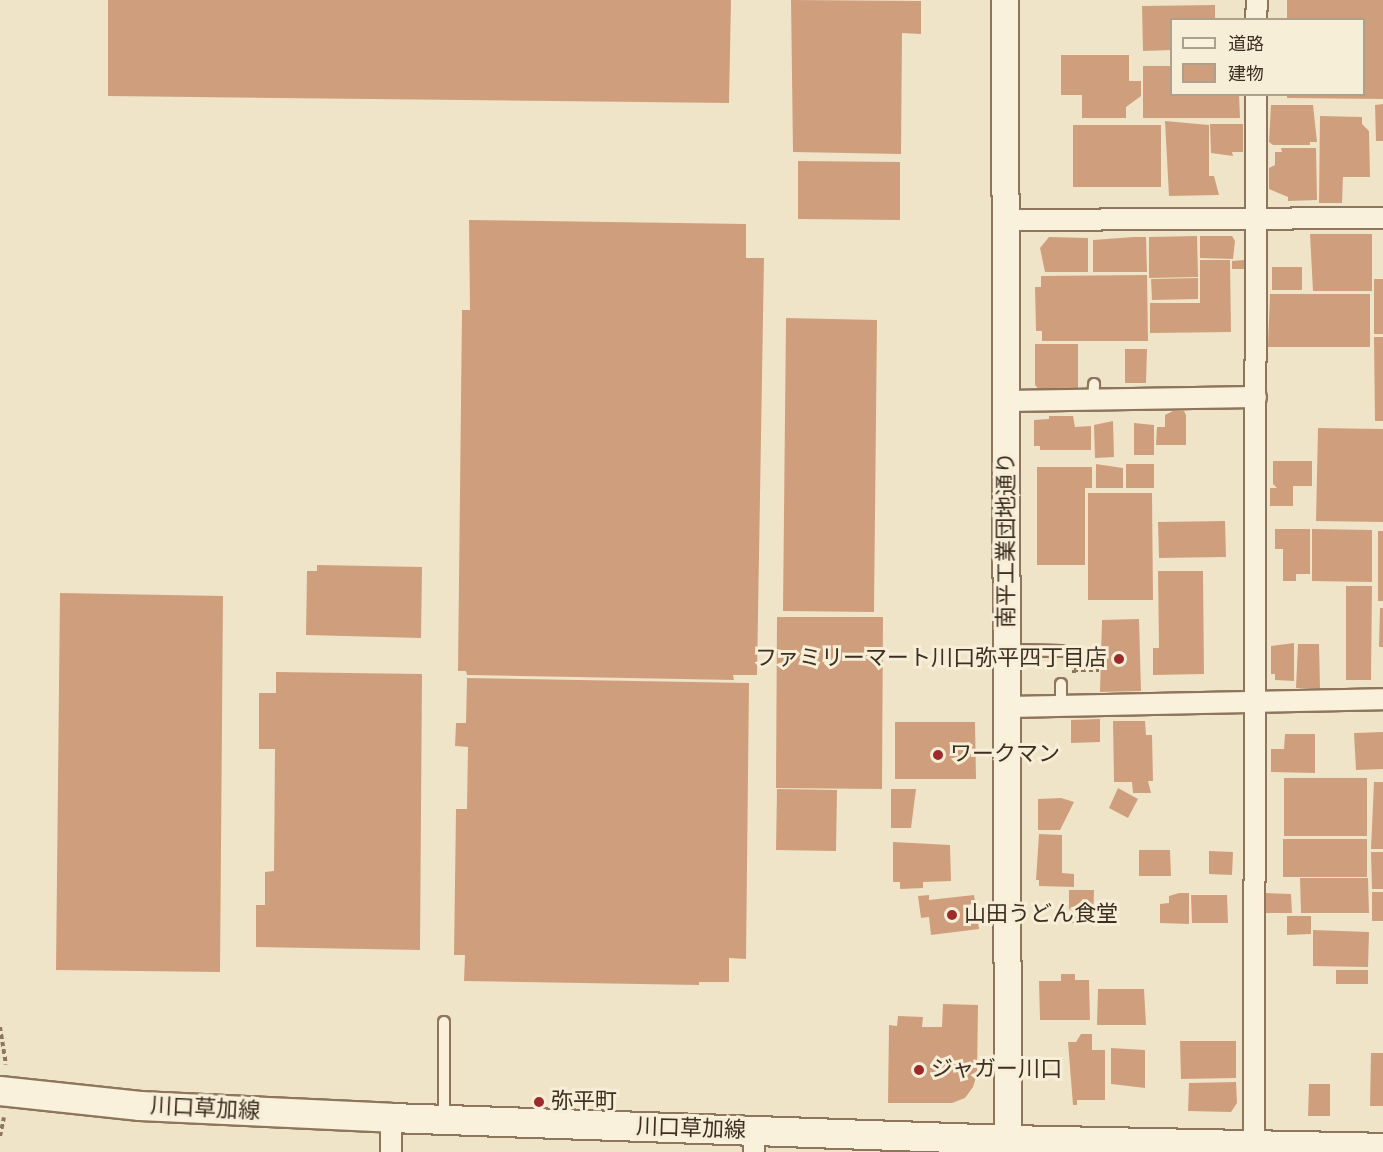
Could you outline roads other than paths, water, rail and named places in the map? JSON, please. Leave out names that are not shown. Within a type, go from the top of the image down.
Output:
[{"type":"main road","name":"川口草加線","points":[[0,1090],[140,1106],[444,1120],[754,1142],[1254,1149],[1383,1148]]},
{"type":"street","name":"南平工業団地通り","points":[[1005,0],[1008,1146]]},
{"type":"street","points":[[1256,18],[1257,0]]},
{"type":"street","points":[[1254,1149],[1254,701],[1249,489],[1256,397],[1256,96]]},
{"type":"street","points":[[1007,220],[1383,218]]},
{"type":"street","points":[[1007,401],[1093,392],[1256,397]]},
{"type":"street","points":[[1007,708],[1383,699]]},
{"type":"street","points":[[391,1118],[392,1152]]},
{"type":"lane","points":[[1007,650],[1060,651]]},
{"type":"lane","points":[[1061,684],[1061,706]]},
{"type":"lane","points":[[444,1022],[444,1120]]},
{"type":"place","name":"ファミリーマート川口弥平四丁目店","points":[[1119,659]]},
{"type":"place","name":"ワークマン","points":[[938,755]]},
{"type":"place","name":"山田うどん食堂","points":[[952,915]]},
{"type":"place","name":"ジャガー川口","points":[[919,1070]]},
{"type":"place","name":"弥平町","points":[[539,1102]]}]
